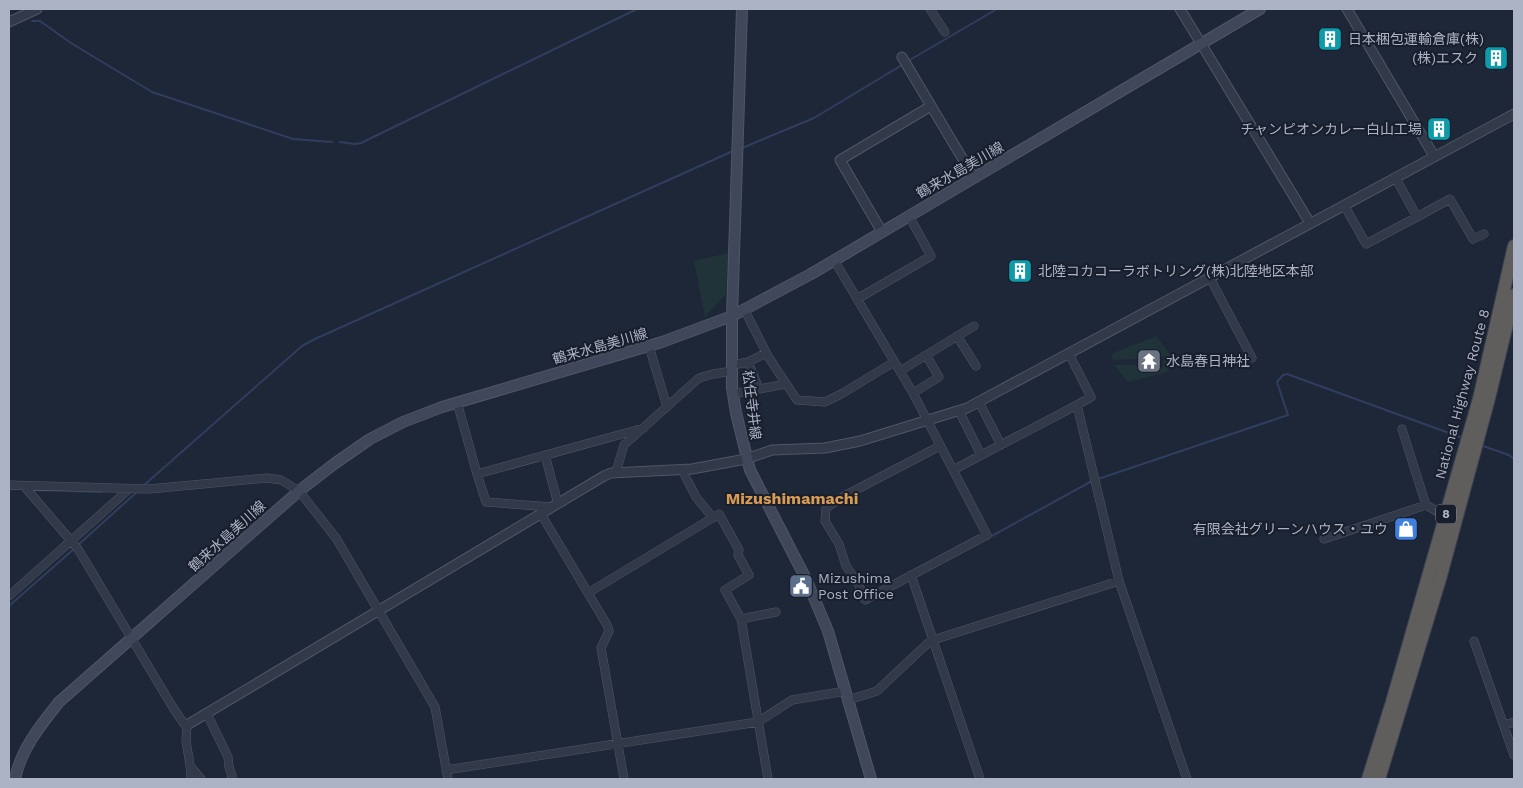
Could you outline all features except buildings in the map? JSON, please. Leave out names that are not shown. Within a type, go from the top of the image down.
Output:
[{"type":"highway","name":"National Highway Route 8","points":[[1368,779],[1479,399],[1514,246]]},
{"type":"highway","name":"National Highway Route 8","points":[[1379,779],[1440,579],[1511,317],[1514,295]]},
{"type":"main road","name":"松任寺井線","points":[[742,9],[732,316],[733,394],[736,413],[750,470],[806,580],[828,631],[871,779]]},
{"type":"main road","name":"鶴来水島美川線","points":[[14,779],[23,753],[34,732],[59,702],[299,491],[334,464],[370,440],[403,422],[457,402],[650,346],[732,316],[834,260],[1260,9]]},
{"type":"main road","points":[[733,286],[739,298],[755,304]]},
{"type":"main road","points":[[711,324],[726,330],[732,336]]},
{"type":"street","points":[[9,22],[37,9]]},
{"type":"street","points":[[930,9],[946,32]]},
{"type":"street","points":[[1180,9],[1310,223]]},
{"type":"street","points":[[1346,9],[1434,156]]},
{"type":"street","points":[[904,61],[974,178]]},
{"type":"street","points":[[882,232],[840,160],[931,106]]},
{"type":"street","points":[[188,725],[604,476],[616,472],[682,470],[716,466],[746,459],[772,450],[817,449],[860,441],[959,411],[1069,354],[1514,114]]},
{"type":"street","points":[[1395,177],[1417,217]]},
{"type":"street","points":[[1344,205],[1366,244],[1450,199],[1473,239],[1484,234]]},
{"type":"street","points":[[857,299],[931,256],[909,216]]},
{"type":"street","points":[[834,260],[913,393],[987,535],[865,600],[858,584],[846,566],[839,544],[825,521],[826,508],[844,496],[940,446]]},
{"type":"street","points":[[1210,278],[1252,358]]},
{"type":"street","points":[[744,309],[766,353],[798,400],[825,402],[894,362]]},
{"type":"street","points":[[900,371],[974,326]]},
{"type":"street","points":[[957,336],[976,366]]},
{"type":"street","points":[[650,346],[668,407]]},
{"type":"street","points":[[616,472],[624,445],[699,378],[732,368],[766,353]]},
{"type":"street","points":[[953,470],[1091,397],[1069,354]]},
{"type":"street","points":[[913,393],[939,377],[926,355]]},
{"type":"street","points":[[748,362],[759,389]]},
{"type":"street","points":[[733,394],[786,384]]},
{"type":"street","points":[[457,402],[486,502],[555,505]]},
{"type":"street","points":[[979,402],[1001,445]]},
{"type":"street","points":[[1077,405],[1119,581],[1186,779]]},
{"type":"street","points":[[959,411],[981,455]]},
{"type":"street","points":[[477,474],[644,428]]},
{"type":"street","points":[[1402,429],[1426,505],[1445,516]]},
{"type":"street","points":[[545,455],[555,505]]},
{"type":"street","points":[[682,470],[696,498],[713,518]]},
{"type":"street","points":[[9,486],[145,489],[267,478],[281,480],[299,491],[336,538],[435,707],[448,779]]},
{"type":"street","points":[[24,486],[74,545],[172,706],[184,724],[188,725]]},
{"type":"street","points":[[9,596],[74,545],[131,489]]},
{"type":"street","points":[[1324,539],[1426,505]]},
{"type":"street","points":[[541,514],[609,631],[601,648],[624,779]]},
{"type":"street","points":[[588,593],[719,514],[739,550],[738,555],[749,576],[725,590],[741,619],[768,779]]},
{"type":"street","points":[[911,575],[980,779]]},
{"type":"street","points":[[446,770],[758,722],[792,700],[847,696],[876,691],[928,643],[934,640],[1119,581]]},
{"type":"street","points":[[741,619],[776,612]]},
{"type":"street","points":[[1474,641],[1514,755]]},
{"type":"street","points":[[207,714],[228,757],[231,779]]},
{"type":"street","points":[[1504,725],[1514,722]]},
{"type":"street","points":[[188,725],[186,741],[190,779]]},
{"type":"street","points":[[190,766],[201,779]]},
{"type":"green space","points":[[728,253],[726,294],[705,317],[694,261]]},
{"type":"green space","points":[[1156,336],[1173,358],[1167,372],[1128,382],[1114,365],[1136,365],[1141,371],[1162,368],[1165,357],[1142,354],[1137,359],[1113,360],[1111,354]]},
{"type":"waterway","points":[[340,142],[361,143],[637,9]]},
{"type":"waterway","points":[[908,61],[997,9]]},
{"type":"waterway","points":[[32,21],[40,21],[71,43],[152,92],[293,139],[332,142]]},
{"type":"waterway","points":[[742,148],[814,118],[902,65]]},
{"type":"waterway","points":[[143,486],[302,346],[733,151]]},
{"type":"waterway","points":[[1098,479],[1288,415],[1277,382],[1283,375],[1287,374],[1460,437]]},
{"type":"waterway","points":[[1483,446],[1509,455],[1514,459]]},
{"type":"waterway","points":[[988,538],[1092,481]]},
{"type":"waterway","points":[[9,489],[21,489]]},
{"type":"waterway","points":[[35,490],[102,492]]},
{"type":"waterway","points":[[78,545],[138,491]]},
{"type":"waterway","points":[[9,606],[75,548]]},
{"type":"place","name":"日本梱包運輸倉庫(株)","points":[[1330,39]]},
{"type":"place","name":"(株)エスク","points":[[1496,58]]},
{"type":"place","name":"チャンピオンカレー白山工場","points":[[1439,129]]},
{"type":"place","name":"北陸コカコーラボトリング(株)北陸地区本部","points":[[1020,271]]},
{"type":"place","name":"水島春日神社","points":[[1149,361]]},
{"type":"place","name":"有限会社グリーンハウス・ユウ","points":[[1406,529]]},
{"type":"place","name":"Mizushima Post Office","points":[[801,586]]},
{"type":"district","name":"Mizushimamachi","points":[[792,498]]}]
